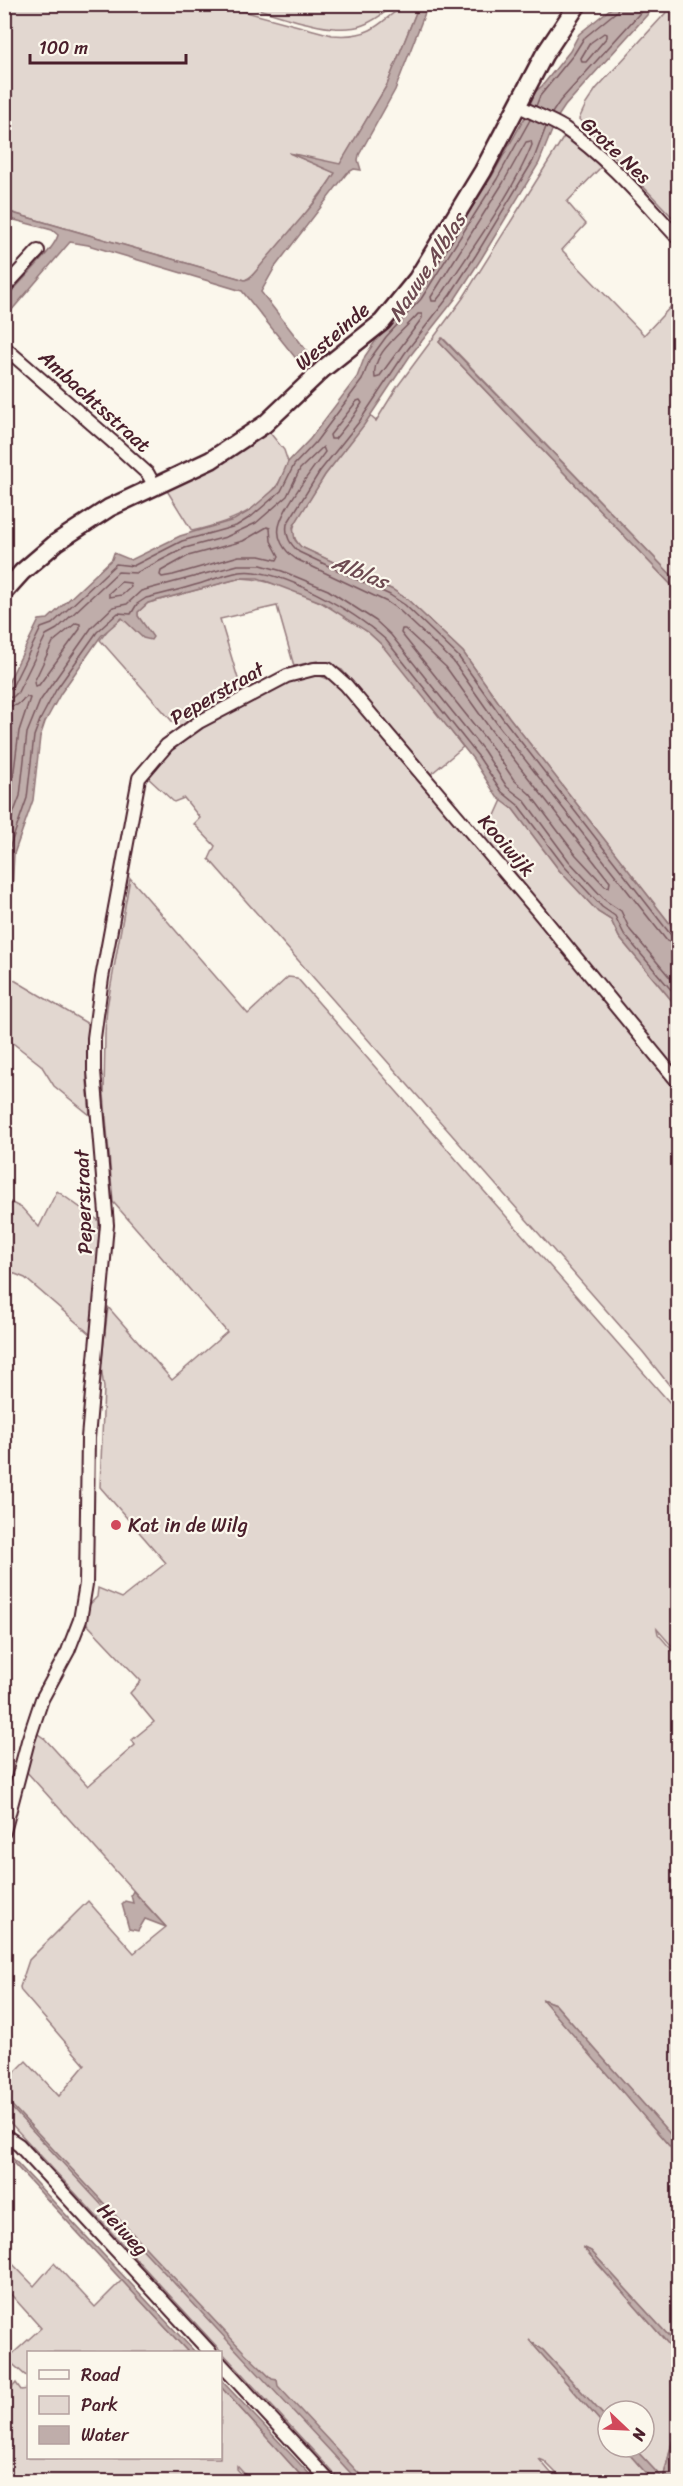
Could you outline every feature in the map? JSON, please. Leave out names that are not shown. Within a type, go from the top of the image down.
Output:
[{"type":"street","name":"Westeinde","points":[[4,592],[22,572],[57,542],[110,508],[211,460],[265,424],[323,369],[382,322],[417,279],[520,107],[544,55],[578,4]]},
{"type":"street","name":"Grote Nes","points":[[520,107],[559,125],[607,164],[678,238]]},
{"type":"street","points":[[4,288],[38,251]]},
{"type":"street","name":"Ambachtsstraat","points":[[4,347],[148,474],[155,487]]},
{"type":"street","name":"Kooiwijk","points":[[287,676],[314,669],[328,669],[346,685],[536,909],[678,1082]]},
{"type":"street","name":"Peperstraat","points":[[4,1832],[38,1710],[77,1628],[86,1584],[88,1438],[107,1225],[94,1071],[94,1038],[102,978],[139,778],[167,745],[199,722],[287,676]]},
{"type":"street","name":"Heiweg","points":[[4,2135],[19,2145],[209,2351]]},
{"type":"street","points":[[222,2365],[330,2481]]},
{"type":"green space","points":[[4,5],[220,5],[332,35],[342,35],[365,32],[398,10],[419,5],[387,85],[340,165],[294,155],[336,173],[278,248],[254,274],[245,280],[9,212],[5,218]]},
{"type":"green space","points":[[244,5],[395,5],[376,19],[363,25],[336,28],[304,22]]},
{"type":"green space","points":[[673,5],[678,5],[678,223],[579,119],[596,89]]},
{"type":"green space","points":[[565,135],[602,166],[567,202],[586,224],[562,250],[644,335],[678,299],[678,582],[443,338],[439,342],[678,592],[678,934],[509,717],[463,652],[408,600],[393,590],[301,547],[293,532],[296,521],[325,475],[370,416],[376,421],[397,387],[463,298]]},
{"type":"green space","points":[[266,428],[284,450],[288,462],[274,490],[263,501],[237,517],[192,531],[166,489]]},
{"type":"green space","points":[[241,578],[265,581],[303,594],[338,611],[363,628],[408,674],[463,747],[431,774],[342,670],[317,661],[294,666],[277,606],[220,619],[242,692],[179,729],[100,640],[110,627],[122,618],[152,637],[138,616],[138,612],[148,603]]},
{"type":"green space","points":[[315,674],[336,682],[678,1088],[678,1396],[643,1352],[209,859],[215,846],[194,824],[200,818],[184,798],[174,802],[147,777],[173,745],[197,728],[288,680]]},
{"type":"green space","points":[[502,800],[513,809],[559,870],[598,912],[611,920],[619,937],[678,1008],[678,1072],[485,838]]},
{"type":"green space","points":[[130,878],[248,1014],[288,977],[297,978],[678,1412],[678,1653],[657,1629],[658,1634],[678,1657],[678,2143],[555,2004],[544,2000],[678,2156],[678,2346],[591,2251],[584,2248],[678,2355],[678,2419],[663,2479],[644,2459],[656,2459],[656,2399],[596,2399],[596,2407],[543,2350],[532,2343],[596,2416],[596,2459],[634,2459],[653,2481],[564,2481],[544,2461],[539,2459],[558,2481],[341,2481],[4,2116],[4,2083],[26,2061],[59,2096],[85,2065],[21,1991],[20,1987],[29,1960],[88,1901],[134,1953],[166,1927],[25,1770],[35,1732],[45,1739],[88,1786],[135,1745],[132,1740],[154,1722],[130,1693],[141,1681],[86,1623],[89,1605],[97,1597],[98,1588],[122,1598],[166,1563],[100,1487],[104,1388],[101,1367],[108,1307],[172,1380],[227,1332],[113,1202],[104,1094],[107,1007]]},
{"type":"green space","points":[[4,974],[90,1025],[87,1080],[90,1115],[54,1086],[41,1065],[5,1037]]},
{"type":"green space","points":[[57,1191],[99,1221],[98,1273],[91,1335],[25,1278],[5,1270],[4,1199],[22,1208],[39,1227]]},
{"type":"green space","points":[[4,2255],[34,2286],[54,2263],[95,2307],[122,2280],[187,2351],[27,2351],[27,2376],[25,2375],[7,2359],[41,2328],[5,2288]]},
{"type":"green space","points":[[16,2383],[21,2390],[27,2389],[27,2459],[222,2459],[222,2388],[306,2481],[251,2481],[237,2466],[248,2481],[5,2481],[5,2431],[8,2427],[5,2423],[5,2384],[11,2389]]},
{"type":"water","points":[[419,5],[428,5],[395,90],[359,155],[361,170],[354,169],[347,173],[275,267],[261,292],[320,368],[310,376],[242,291],[88,245],[70,242],[5,318],[5,299],[43,258],[58,235],[52,230],[7,218],[9,212],[245,280],[250,278],[320,196],[335,173],[289,153],[340,164],[387,85]]},
{"type":"water","points":[[615,5],[656,5],[565,106],[557,118],[539,163],[481,259],[455,299],[410,356],[364,425],[325,475],[293,527],[295,540],[301,547],[393,590],[408,600],[463,652],[509,717],[678,934],[678,1008],[619,937],[611,920],[598,912],[559,870],[513,809],[497,797],[473,759],[381,644],[368,632],[321,602],[258,578],[241,578],[148,603],[138,612],[138,616],[153,637],[151,640],[143,638],[122,618],[101,636],[61,693],[45,722],[40,737],[33,800],[14,854],[12,892],[5,922],[5,689],[39,620],[48,619],[112,559],[114,553],[131,560],[180,536],[234,520],[248,512],[277,487],[288,462],[310,439],[357,377],[365,356],[381,333],[416,295],[492,176],[525,117],[535,92],[570,51],[579,34]]},
{"type":"water","points":[[442,338],[678,582],[678,592],[439,342]]},
{"type":"water","points":[[133,1891],[166,1927],[145,1919],[138,1931],[129,1929],[122,1904],[125,1901],[133,1903],[131,1895]]},
{"type":"water","points":[[542,1999],[555,2004],[678,2143],[678,2156]]},
{"type":"water","points":[[4,2097],[244,2352],[272,2379],[277,2380],[278,2386],[366,2481],[358,2481],[5,2101]]},
{"type":"water","points":[[5,2150],[194,2351],[187,2351],[5,2154]]},
{"type":"water","points":[[583,2247],[591,2251],[678,2346],[678,2355]]},
{"type":"water","points":[[529,2340],[543,2350],[596,2407],[596,2416]]},
{"type":"water","points":[[222,2381],[316,2481],[306,2481],[222,2388]]},
{"type":"water","points":[[678,2419],[676,2481],[653,2481],[634,2459],[644,2459],[663,2479]]},
{"type":"place","name":"Kat in de Wilg","points":[[116,1525]]},
{"type":"water label","name":"Nauwe Alblas","points":[[427,267]]},
{"type":"water label","name":"Alblas","points":[[360,572]]}]
